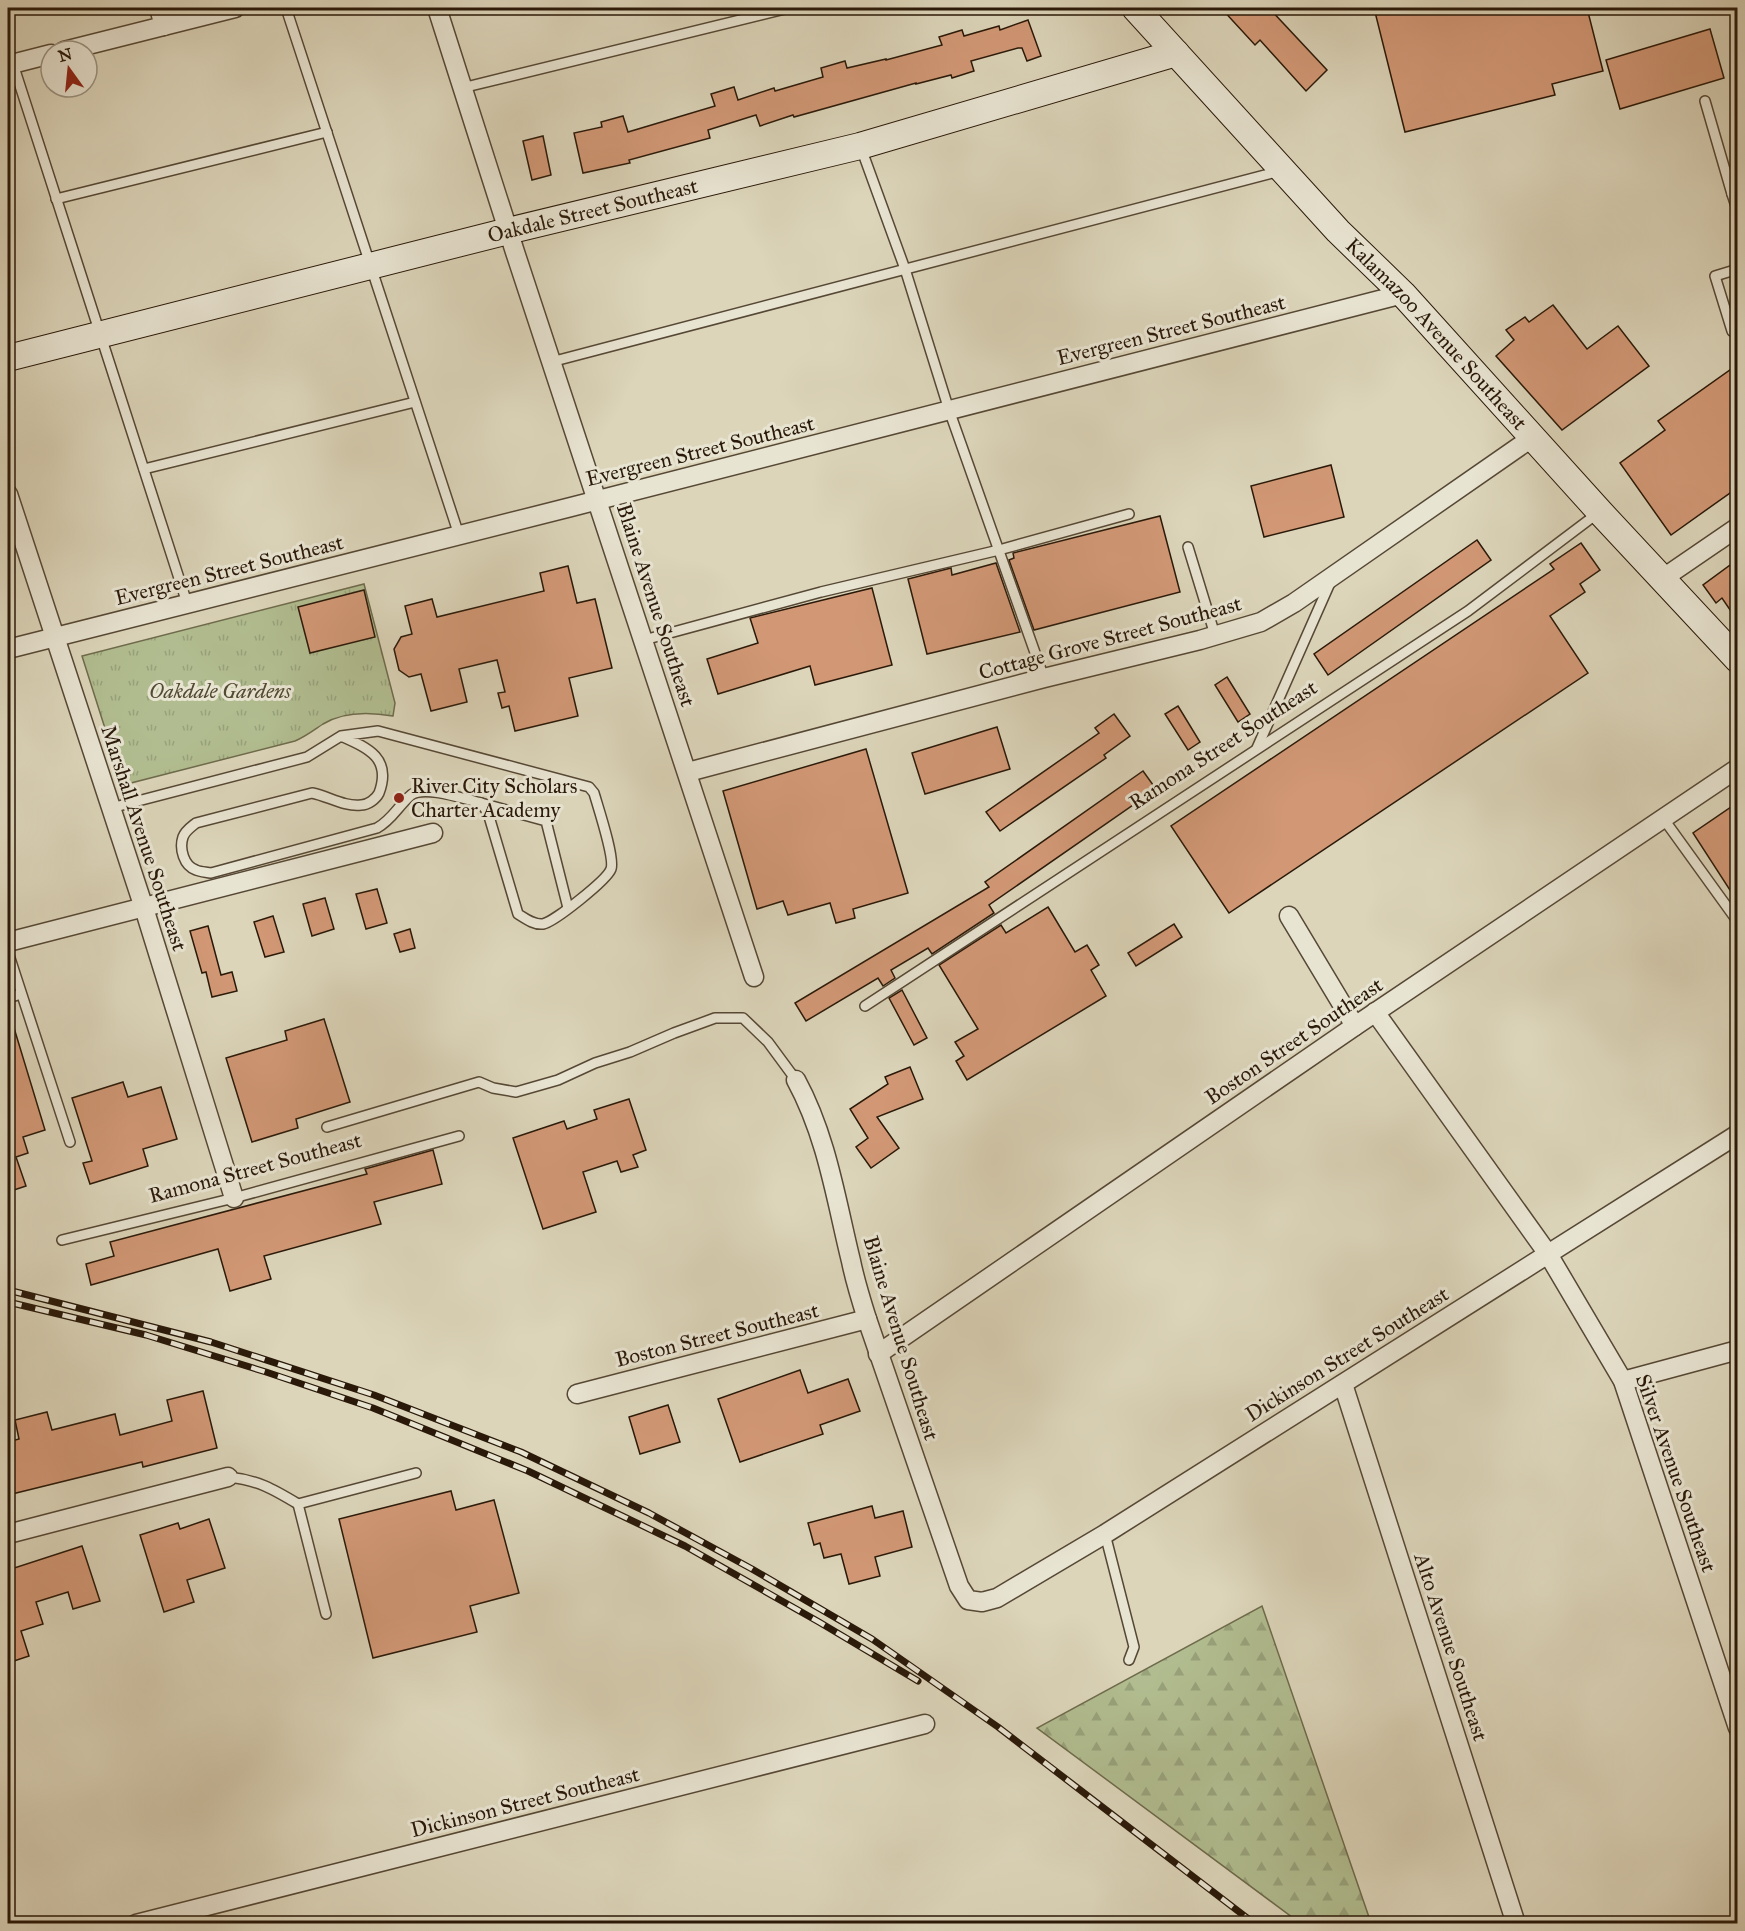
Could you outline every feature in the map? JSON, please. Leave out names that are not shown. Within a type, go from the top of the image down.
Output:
[{"type":"street","points":[[159,8],[164,26]]},
{"type":"street","points":[[99,42],[235,8]]},
{"type":"street","name":"Blaine Avenue Southeast","points":[[437,8],[508,231],[754,977]]},
{"type":"street","name":"Kalamazoo Avenue Southeast","points":[[1135,8],[1338,231],[1403,294],[1737,660]]},
{"type":"street","name":"Oakdale Street Southeast","points":[[8,358],[508,231],[860,146],[1176,53]]},
{"type":"street","points":[[10,65],[39,57]]},
{"type":"street","name":"Evergreen Street Southeast","points":[[8,649],[597,501],[1403,294]]},
{"type":"street","name":"Cottage Grove Street Southeast","points":[[688,772],[1261,622],[1294,603],[1533,437]]},
{"type":"street","name":"Marshall Avenue Southeast","points":[[8,494],[144,909],[234,1198]]},
{"type":"street","points":[[1662,579],[1737,527]]},
{"type":"street","name":"Boston Street Southeast","points":[[878,1354],[1375,1012],[1737,768]]},
{"type":"street","points":[[8,942],[144,909],[433,833]]},
{"type":"street","points":[[1289,916],[1355,1026]]},
{"type":"street","name":"Silver Avenue Southeast","points":[[1375,1012],[1548,1254],[1623,1381],[1737,1728]]},
{"type":"street","name":"Blaine Avenue Southeast","points":[[796,1080],[828,1163],[854,1275],[878,1354],[959,1586],[968,1600],[975,1602]]},
{"type":"street","name":"Dickinson Street Southeast","points":[[975,1602],[997,1598],[1105,1534],[1737,1134]]},
{"type":"street","name":"Boston Street Southeast","points":[[578,1394],[867,1319]]},
{"type":"street","points":[[1623,1381],[1737,1350]]},
{"type":"street","name":"Alto Avenue Southeast","points":[[1343,1384],[1516,1923]]},
{"type":"street","points":[[8,1534],[228,1477]]},
{"type":"street","name":"Dickinson Street Southeast","points":[[136,1923],[925,1724]]},
{"type":"lane","points":[[286,8],[459,535]]},
{"type":"lane","points":[[462,88],[789,8]]},
{"type":"lane","points":[[10,65],[187,603]]},
{"type":"lane","points":[[1705,101],[1735,193],[1737,212]]},
{"type":"lane","points":[[56,200],[327,132]]},
{"type":"lane","points":[[860,146],[905,269],[949,410],[1044,678]]},
{"type":"lane","points":[[552,362],[1284,170]]},
{"type":"lane","points":[[1737,269],[1715,276],[1732,331],[1737,331]]},
{"type":"lane","points":[[144,469],[416,402]]},
{"type":"lane","name":"Ramona Street Southeast","points":[[865,1006],[1468,611],[1600,512]]},
{"type":"lane","points":[[644,640],[821,592],[999,550],[1129,514]]},
{"type":"lane","points":[[1188,547],[1215,635]]},
{"type":"lane","points":[[1256,750],[1333,575]]},
{"type":"lane","points":[[111,808],[307,758],[341,736],[378,731],[589,787],[594,793],[597,804],[611,857],[611,869],[602,883],[554,921],[542,924],[530,921],[518,914],[488,813],[481,803]]},
{"type":"lane","points":[[341,736],[367,748],[378,759],[384,772],[377,797],[364,805],[349,805],[312,793],[196,824],[187,830],[183,838],[182,852],[186,862],[195,870],[211,873],[377,828],[387,822],[412,795],[422,790],[546,821],[568,908]]},
{"type":"lane","points":[[1663,818],[1737,922]]},
{"type":"lane","points":[[8,952],[69,1142]]},
{"type":"lane","points":[[8,998],[21,994]]},
{"type":"lane","points":[[327,1127],[480,1082],[493,1088],[516,1092],[547,1083],[715,1018],[743,1018],[768,1042],[796,1080]]},
{"type":"lane","name":"Ramona Street Southeast","points":[[62,1240],[234,1198],[459,1136]]},
{"type":"lane","points":[[298,1504],[416,1473]]},
{"type":"lane","points":[[228,1477],[249,1479],[269,1486],[298,1504],[326,1614]]},
{"type":"lane","points":[[1105,1534],[1134,1647],[1129,1660]]},
{"type":"green space","name":"Oakdale Gardens","points":[[364,584],[395,703],[393,716],[366,713],[340,717],[323,724],[295,741],[123,785],[82,656]]},
{"type":"green space","points":[[1262,1606],[1371,1923],[1300,1923],[1037,1728]]},
{"type":"building","points":[[1221,8],[1269,8],[1327,70],[1306,91],[1260,40],[1255,45]]},
{"type":"building","points":[[1374,8],[1587,8],[1603,71],[1552,84],[1555,95],[1405,132]]},
{"type":"building","points":[[1028,20],[1041,56],[1027,61],[1022,48],[1018,48],[971,61],[974,71],[952,78],[951,75],[916,83],[794,117],[793,115],[760,126],[756,115],[708,130],[710,138],[629,160],[630,163],[583,173],[574,133],[602,127],[601,122],[623,116],[628,132],[715,106],[711,94],[734,87],[738,100],[774,88],[775,91],[823,77],[821,68],[845,61],[847,68],[886,60],[942,45],[939,37],[962,30],[964,36],[999,26],[1000,30]]},
{"type":"building","points":[[1710,29],[1724,78],[1620,109],[1606,60]]},
{"type":"building","points":[[543,136],[551,175],[532,180],[523,141]]},
{"type":"building","points":[[1553,305],[1587,349],[1618,326],[1649,366],[1562,430],[1496,356],[1514,340],[1506,330],[1525,317],[1529,322]]},
{"type":"building","points":[[1737,365],[1737,488],[1671,535],[1620,463],[1665,430],[1658,421]]},
{"type":"building","points":[[1331,465],[1344,517],[1264,537],[1251,486]]},
{"type":"building","points":[[1160,516],[1180,592],[1034,630],[1009,560],[1014,558],[1013,553]]},
{"type":"building","points":[[1477,540],[1491,560],[1328,675],[1314,654]]},
{"type":"building","points":[[1581,543],[1600,570],[1580,584],[1585,592],[1550,616],[1588,673],[1229,913],[1171,826],[1554,569],[1550,564]]},
{"type":"building","points":[[1737,560],[1737,620],[1722,598],[1716,603],[1703,585]]},
{"type":"building","points":[[996,563],[1020,632],[927,654],[908,579],[951,568],[952,575]]},
{"type":"building","name":"River City Scholars Charter Academy","points":[[568,566],[577,603],[595,599],[612,668],[569,678],[578,716],[515,731],[509,706],[502,708],[498,693],[505,692],[497,660],[459,669],[467,702],[431,711],[421,674],[409,677],[399,670],[394,649],[401,637],[412,634],[405,606],[432,599],[437,617],[544,591],[540,573]]},
{"type":"building","points":[[872,588],[892,665],[815,685],[810,666],[718,694],[707,659],[758,643],[750,618]]},
{"type":"building","points":[[364,590],[375,637],[310,653],[298,607]]},
{"type":"building","points":[[1227,677],[1250,714],[1238,722],[1215,685]]},
{"type":"building","points":[[1178,706],[1200,742],[1188,750],[1165,714]]},
{"type":"building","points":[[1114,714],[1130,736],[1104,755],[1106,758],[1000,831],[986,812],[1099,733],[1095,728]]},
{"type":"building","points":[[997,727],[1010,769],[925,794],[912,753]]},
{"type":"building","points":[[866,749],[908,893],[853,909],[855,918],[836,923],[830,903],[788,915],[783,901],[757,909],[723,791]]},
{"type":"building","points":[[1143,771],[1156,789],[989,905],[994,913],[932,954],[928,948],[891,970],[895,978],[883,986],[878,978],[806,1021],[795,1003],[989,887],[985,882]]},
{"type":"building","points":[[1737,803],[1737,901],[1693,833]]},
{"type":"building","points":[[377,889],[387,923],[366,929],[356,894]]},
{"type":"building","points":[[325,898],[334,929],[312,936],[303,904]]},
{"type":"building","points":[[1048,907],[1075,952],[1087,945],[1099,965],[1091,970],[1106,996],[967,1080],[956,1061],[964,1056],[955,1042],[978,1029],[939,965],[1001,925],[1006,933]]},
{"type":"building","points":[[273,916],[284,952],[265,957],[254,922]]},
{"type":"building","points":[[1174,924],[1182,937],[1136,966],[1128,953]]},
{"type":"building","points":[[208,926],[221,975],[232,972],[237,991],[212,997],[206,972],[202,973],[190,931]]},
{"type":"building","points":[[410,929],[415,948],[400,952],[394,934]]},
{"type":"building","points":[[902,990],[927,1038],[914,1045],[889,998]]},
{"type":"building","points":[[11,1018],[45,1130],[23,1137],[28,1153],[16,1157],[26,1186],[8,1192],[8,1019]]},
{"type":"building","points":[[324,1019],[350,1102],[296,1119],[298,1128],[252,1142],[226,1058],[287,1040],[285,1031]]},
{"type":"building","points":[[910,1067],[923,1099],[877,1117],[899,1148],[871,1168],[856,1147],[868,1138],[850,1109],[888,1084],[885,1077]]},
{"type":"building","points":[[123,1082],[128,1097],[161,1087],[177,1139],[143,1149],[148,1166],[90,1184],[83,1163],[92,1161],[72,1098]]},
{"type":"building","points":[[629,1099],[646,1150],[633,1155],[638,1167],[621,1172],[617,1161],[583,1172],[596,1212],[543,1229],[513,1138],[564,1121],[567,1129],[597,1119],[594,1110]]},
{"type":"building","points":[[433,1150],[442,1184],[374,1202],[381,1224],[264,1256],[271,1279],[230,1291],[218,1249],[91,1285],[86,1264],[114,1256],[110,1242],[367,1174],[365,1169]]},
{"type":"building","points":[[800,1370],[808,1393],[848,1379],[860,1411],[820,1425],[823,1434],[740,1462],[718,1399]]},
{"type":"building","points":[[203,1391],[217,1448],[143,1467],[142,1462],[8,1495],[8,1442],[19,1439],[15,1420],[47,1412],[52,1430],[115,1414],[120,1435],[172,1421],[167,1400]]},
{"type":"building","points":[[668,1405],[680,1442],[640,1454],[629,1417]]},
{"type":"building","points":[[451,1491],[456,1510],[494,1500],[519,1593],[470,1606],[477,1632],[373,1658],[339,1519]]},
{"type":"building","points":[[872,1506],[875,1518],[903,1511],[912,1547],[875,1557],[880,1576],[849,1584],[841,1554],[824,1558],[820,1543],[814,1545],[808,1523]]},
{"type":"building","points":[[209,1519],[225,1568],[187,1580],[194,1602],[164,1612],[140,1535],[178,1523],[180,1529]]},
{"type":"building","points":[[82,1546],[100,1601],[73,1609],[68,1592],[36,1602],[43,1624],[21,1631],[29,1656],[8,1663],[8,1570]]},
{"type":"railway","points":[[8,1290],[211,1342],[374,1395],[521,1452],[649,1513],[752,1569],[872,1639],[998,1727],[1255,1924]]},
{"type":"railway","points":[[8,1302],[146,1335],[266,1372],[373,1408],[528,1471],[685,1546],[918,1681]]},
{"type":"place","name":"River City Scholars Charter Academy","points":[[399,798]]}]
